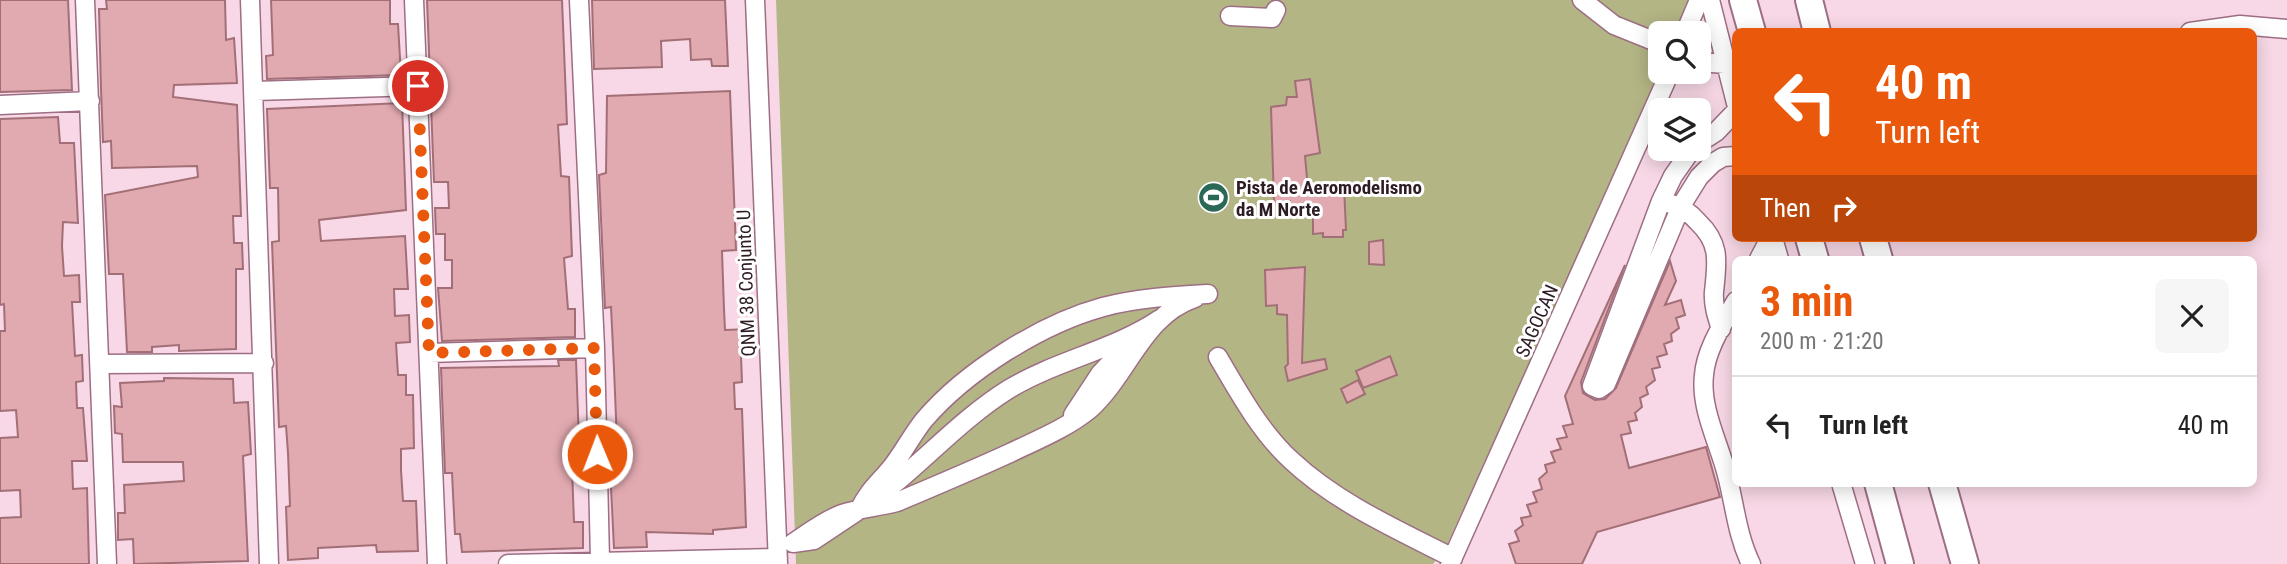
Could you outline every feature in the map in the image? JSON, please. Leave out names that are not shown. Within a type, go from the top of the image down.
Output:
[{"type":"highway","points":[[1744,0],[1752,28]]},
{"type":"highway","points":[[1752,0],[1753,28]]},
{"type":"highway","points":[[1879,487],[1900,564]]},
{"type":"highway","points":[[1943,487],[1965,564]]},
{"type":"street","points":[[85,0],[102,364],[107,564]]},
{"type":"street","points":[[250,0],[269,564]]},
{"type":"street","points":[[414,0],[437,564]]},
{"type":"street","points":[[579,0],[600,560]]},
{"type":"street","name":"QNM 38 Conjunto U","points":[[755,0],[778,561]]},
{"type":"street","points":[[1583,0],[1614,25],[1648,39]]},
{"type":"street","points":[[1690,21],[1699,0]]},
{"type":"street","points":[[1710,0],[1732,89]]},
{"type":"street","points":[[1230,16],[1272,18],[1276,9]]},
{"type":"street","points":[[2219,28],[2240,25],[2287,29]]},
{"type":"street","points":[[1711,63],[1725,64]]},
{"type":"street","name":"SAGOCAN","points":[[1451,561],[1665,84]]},
{"type":"street","name":"SAGOCAN","points":[[1661,94],[1670,84]]},
{"type":"street","points":[[255,91],[418,86]]},
{"type":"street","points":[[0,104],[90,101]]},
{"type":"street","points":[[1711,136],[1732,115]]},
{"type":"street","points":[[1684,161],[1661,201],[1593,376],[1592,386],[1599,389],[1606,384],[1681,206],[1699,177],[1713,163],[1732,156]]},
{"type":"street","points":[[1661,201],[1681,206],[1707,230],[1716,245],[1718,263],[1714,308],[1721,329]]},
{"type":"street","points":[[859,510],[871,487],[891,468],[925,419],[962,382],[1004,353],[1051,328],[1101,307],[1155,297],[1209,293],[1183,302],[1139,333],[1100,374],[1078,405],[1071,422]]},
{"type":"street","points":[[1732,308],[1707,358],[1703,377],[1705,401],[1727,472],[1738,533],[1751,564]]},
{"type":"street","points":[[859,510],[897,502],[953,479],[1071,422],[1104,394],[1160,319]]},
{"type":"street","points":[[859,510],[881,496],[954,428],[1011,388],[1075,356],[1139,333]]},
{"type":"street","points":[[429,353],[594,348]]},
{"type":"street","points":[[1218,357],[1239,394],[1291,461],[1324,487],[1451,561]]},
{"type":"street","points":[[102,364],[264,363]]},
{"type":"street","points":[[1842,487],[1865,564]]},
{"type":"street","points":[[508,564],[600,560],[778,561]]},
{"type":"green space","points":[[776,0],[1693,0],[1685,21],[1648,21],[1648,84],[1657,84],[1446,547],[1433,564],[796,564]]},
{"type":"building","points":[[0,0],[68,0],[72,90],[0,92]]},
{"type":"building","points":[[106,0],[225,0],[226,40],[234,38],[237,83],[174,85],[173,97],[237,105],[241,216],[233,216],[234,243],[242,243],[243,269],[236,269],[236,349],[179,351],[179,345],[152,347],[152,352],[127,352],[123,274],[109,274],[105,195],[198,177],[197,166],[112,168],[111,141],[103,142],[101,89],[99,9],[107,9]]},
{"type":"building","points":[[271,0],[390,0],[390,24],[398,24],[401,75],[267,79],[266,56],[273,55]]},
{"type":"building","points":[[427,0],[562,0],[567,124],[558,125],[561,176],[569,177],[572,256],[564,258],[568,309],[575,309],[575,337],[442,341],[438,288],[452,288],[452,260],[445,260],[445,234],[436,234],[435,208],[449,208],[448,182],[434,182]]},
{"type":"building","points":[[592,0],[725,0],[728,66],[712,66],[711,59],[691,60],[690,39],[661,41],[662,67],[594,69]]},
{"type":"building","points":[[1310,79],[1320,153],[1305,156],[1308,189],[1344,187],[1346,230],[1343,230],[1343,237],[1313,234],[1313,207],[1290,205],[1290,201],[1274,202],[1271,107],[1286,105],[1287,97],[1297,97],[1295,81]]},
{"type":"building","points":[[730,91],[736,250],[722,251],[724,309],[725,330],[750,329],[751,355],[741,356],[742,382],[734,383],[735,409],[742,409],[746,527],[713,530],[713,534],[646,532],[647,547],[614,548],[610,467],[618,466],[611,307],[605,308],[599,175],[606,173],[607,96]]},
{"type":"building","points":[[402,103],[406,210],[319,220],[321,241],[405,236],[408,289],[394,289],[395,316],[409,315],[410,342],[396,343],[398,375],[406,375],[406,395],[413,395],[414,448],[401,449],[401,470],[403,501],[416,501],[418,551],[377,552],[376,545],[318,548],[318,558],[288,560],[288,453],[286,426],[279,427],[272,242],[279,241],[278,188],[270,188],[267,109]]},
{"type":"building","points":[[58,117],[60,143],[74,143],[78,223],[63,222],[62,246],[64,276],[79,275],[80,302],[72,302],[75,356],[82,355],[83,381],[76,382],[77,408],[83,408],[87,461],[72,461],[73,489],[87,488],[89,564],[0,564],[0,518],[21,517],[20,490],[0,491],[0,438],[18,437],[16,410],[0,411],[0,331],[5,331],[4,304],[0,305],[0,119]]},
{"type":"building","points":[[1383,240],[1384,265],[1369,264],[1369,242]]},
{"type":"building","points":[[1670,261],[1676,281],[1665,305],[1681,300],[1685,315],[1676,318],[1679,328],[1671,334],[1672,341],[1664,344],[1667,354],[1657,357],[1660,367],[1652,369],[1655,380],[1646,387],[1648,394],[1640,398],[1642,407],[1635,413],[1637,420],[1628,422],[1631,433],[1621,435],[1629,468],[1706,447],[1720,497],[1597,532],[1582,564],[1516,564],[1509,544],[1519,541],[1515,531],[1523,525],[1521,518],[1531,516],[1527,505],[1537,502],[1533,492],[1542,489],[1539,479],[1547,472],[1545,465],[1555,462],[1551,452],[1561,449],[1557,439],[1567,437],[1563,426],[1573,424],[1565,396],[1625,265],[1581,382],[1583,393],[1595,400],[1605,399],[1616,388]]},
{"type":"building","points":[[1305,267],[1302,363],[1325,359],[1327,369],[1288,381],[1285,367],[1288,364],[1287,315],[1277,314],[1277,305],[1266,306],[1265,270]]},
{"type":"building","points":[[1390,356],[1397,375],[1363,388],[1356,371]]},
{"type":"building","points":[[558,360],[576,360],[580,468],[572,468],[574,522],[583,522],[583,548],[462,552],[460,534],[455,534],[452,473],[445,473],[441,368],[559,366]]},
{"type":"building","points":[[164,378],[233,379],[234,403],[248,402],[251,454],[243,456],[248,561],[134,564],[133,539],[118,540],[118,513],[125,513],[124,485],[184,481],[183,462],[123,462],[122,434],[115,433],[114,406],[122,407],[120,383],[164,381]]},
{"type":"building","points":[[1358,380],[1365,394],[1347,403],[1341,389]]},
{"type":"place","name":"Pista de Aeromodelismo da M Norte","points":[[1213,198]]},
{"type":"route","points":[[418,86],[429,353],[594,348],[597,454]]}]
